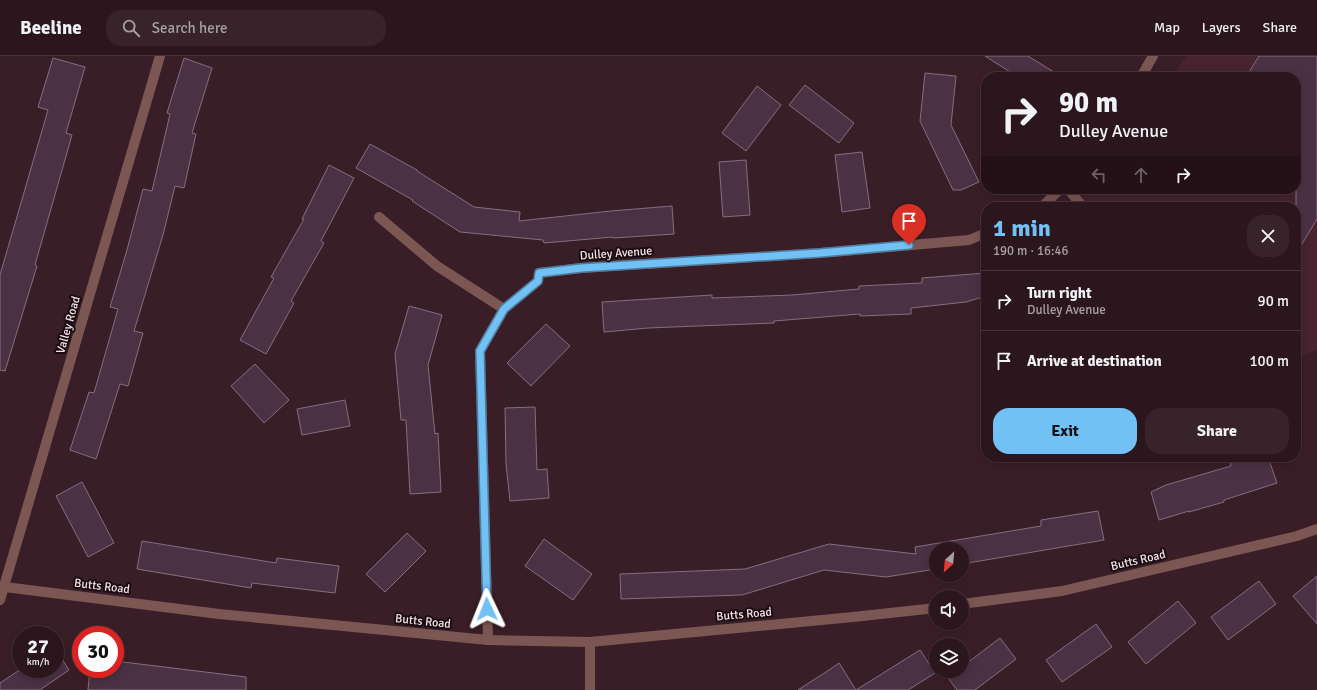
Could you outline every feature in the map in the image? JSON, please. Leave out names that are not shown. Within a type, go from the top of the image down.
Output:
[{"type":"street","name":"Valley Road","points":[[0,600],[160,56]]},
{"type":"street","points":[[1144,72],[1153,56]]},
{"type":"street","points":[[1047,202],[1055,194]]},
{"type":"street","points":[[1072,194],[1079,202]]},
{"type":"street","points":[[379,217],[437,266],[504,309]]},
{"type":"street","name":"Dulley Avenue","points":[[488,640],[480,351],[504,309],[538,281],[539,273],[581,268],[812,253],[961,241],[969,240],[981,235]]},
{"type":"street","name":"Butts Road","points":[[969,603],[1062,591],[1317,530]]},
{"type":"street","name":"Butts Road","points":[[5,587],[219,614],[488,640],[590,642],[929,609]]},
{"type":"street","points":[[590,642],[590,690]]},
{"type":"shaded area","points":[[1186,56],[1317,56],[1317,350],[1301,356],[1301,202],[1076,202],[1084,194],[1301,194],[1301,72],[1176,72]]},
{"type":"building","points":[[985,56],[1028,56],[1054,72],[1010,72]]},
{"type":"building","points":[[1259,56],[1317,56],[1317,219],[1301,246],[1301,202],[1296,202],[1296,194],[1301,194],[1301,72],[1249,72]]},
{"type":"building","points":[[53,58],[85,67],[66,133],[72,135],[35,265],[37,266],[5,371],[0,370],[0,275],[48,110],[38,107]]},
{"type":"building","points":[[184,58],[212,68],[192,133],[196,134],[184,188],[175,186],[163,235],[134,331],[143,333],[128,386],[120,384],[96,459],[70,450],[89,392],[94,393],[118,309],[110,307],[143,189],[152,191],[170,114],[167,113]]},
{"type":"building","points":[[925,73],[956,76],[951,125],[979,182],[961,190],[953,190],[920,121]]},
{"type":"building","points":[[805,85],[854,123],[839,143],[789,105]]},
{"type":"building","points":[[757,86],[781,105],[746,151],[722,133]]},
{"type":"building","points":[[370,144],[417,170],[474,207],[520,212],[519,221],[672,206],[674,234],[613,237],[544,243],[543,240],[460,232],[412,201],[413,200],[356,168]]},
{"type":"building","points":[[862,152],[870,208],[842,212],[835,155]]},
{"type":"building","points":[[746,160],[750,215],[723,217],[719,162]]},
{"type":"building","points":[[329,165],[354,178],[321,241],[324,243],[291,301],[294,303],[266,354],[240,340],[274,278],[271,277],[304,219],[302,219]]},
{"type":"building","points":[[981,273],[981,298],[966,302],[911,308],[911,314],[860,316],[860,314],[774,321],[774,323],[648,328],[604,332],[602,302],[712,295],[712,298],[792,295],[859,289],[859,286],[922,283],[922,278]]},
{"type":"building","points":[[409,306],[442,315],[428,365],[435,434],[438,433],[441,492],[410,494],[406,420],[401,420],[395,354]]},
{"type":"building","points":[[546,324],[570,346],[531,386],[507,363]]},
{"type":"building","points":[[255,364],[289,400],[264,423],[231,386]]},
{"type":"building","points":[[345,400],[350,426],[302,435],[297,409]]},
{"type":"building","points":[[535,407],[537,470],[547,469],[549,498],[510,501],[506,464],[505,408]]},
{"type":"building","points":[[1230,462],[1270,462],[1277,483],[1224,500],[1224,502],[1159,520],[1151,492],[1166,485],[1231,466]]},
{"type":"building","points":[[82,482],[114,543],[88,557],[56,496]]},
{"type":"building","points":[[1098,511],[1104,540],[969,563],[969,542],[945,542],[1041,526],[1041,520]]},
{"type":"building","points":[[407,533],[426,551],[385,592],[366,574]]},
{"type":"building","points":[[544,539],[592,574],[573,600],[525,566]]},
{"type":"building","points":[[142,541],[276,563],[277,558],[339,566],[335,593],[252,583],[251,588],[137,569]]},
{"type":"building","points":[[829,544],[916,554],[915,547],[929,545],[929,570],[886,577],[824,570],[742,595],[621,599],[620,574],[745,569]]},
{"type":"building","points":[[1317,576],[1317,624],[1293,596]]},
{"type":"building","points":[[1259,581],[1276,604],[1228,640],[1211,617]]},
{"type":"building","points":[[1178,601],[1196,623],[1146,664],[1128,642]]},
{"type":"building","points":[[1096,624],[1112,647],[1062,682],[1046,660]]},
{"type":"building","points":[[1000,638],[1016,659],[975,690],[957,690],[948,678],[969,678],[969,662]]},
{"type":"building","points":[[920,650],[929,664],[929,677],[908,690],[856,690]]},
{"type":"building","points":[[64,662],[69,670],[64,673]]},
{"type":"building","points":[[124,662],[246,677],[246,690],[88,690],[89,678],[124,678]]},
{"type":"building","points":[[839,663],[856,690],[798,690],[829,670]]},
{"type":"building","points":[[12,675],[12,678],[57,678],[40,690],[0,690],[0,683]]},
{"type":"route","points":[[487,609],[480,351],[504,309],[538,281],[539,273],[581,268],[820,253],[909,245]]}]
